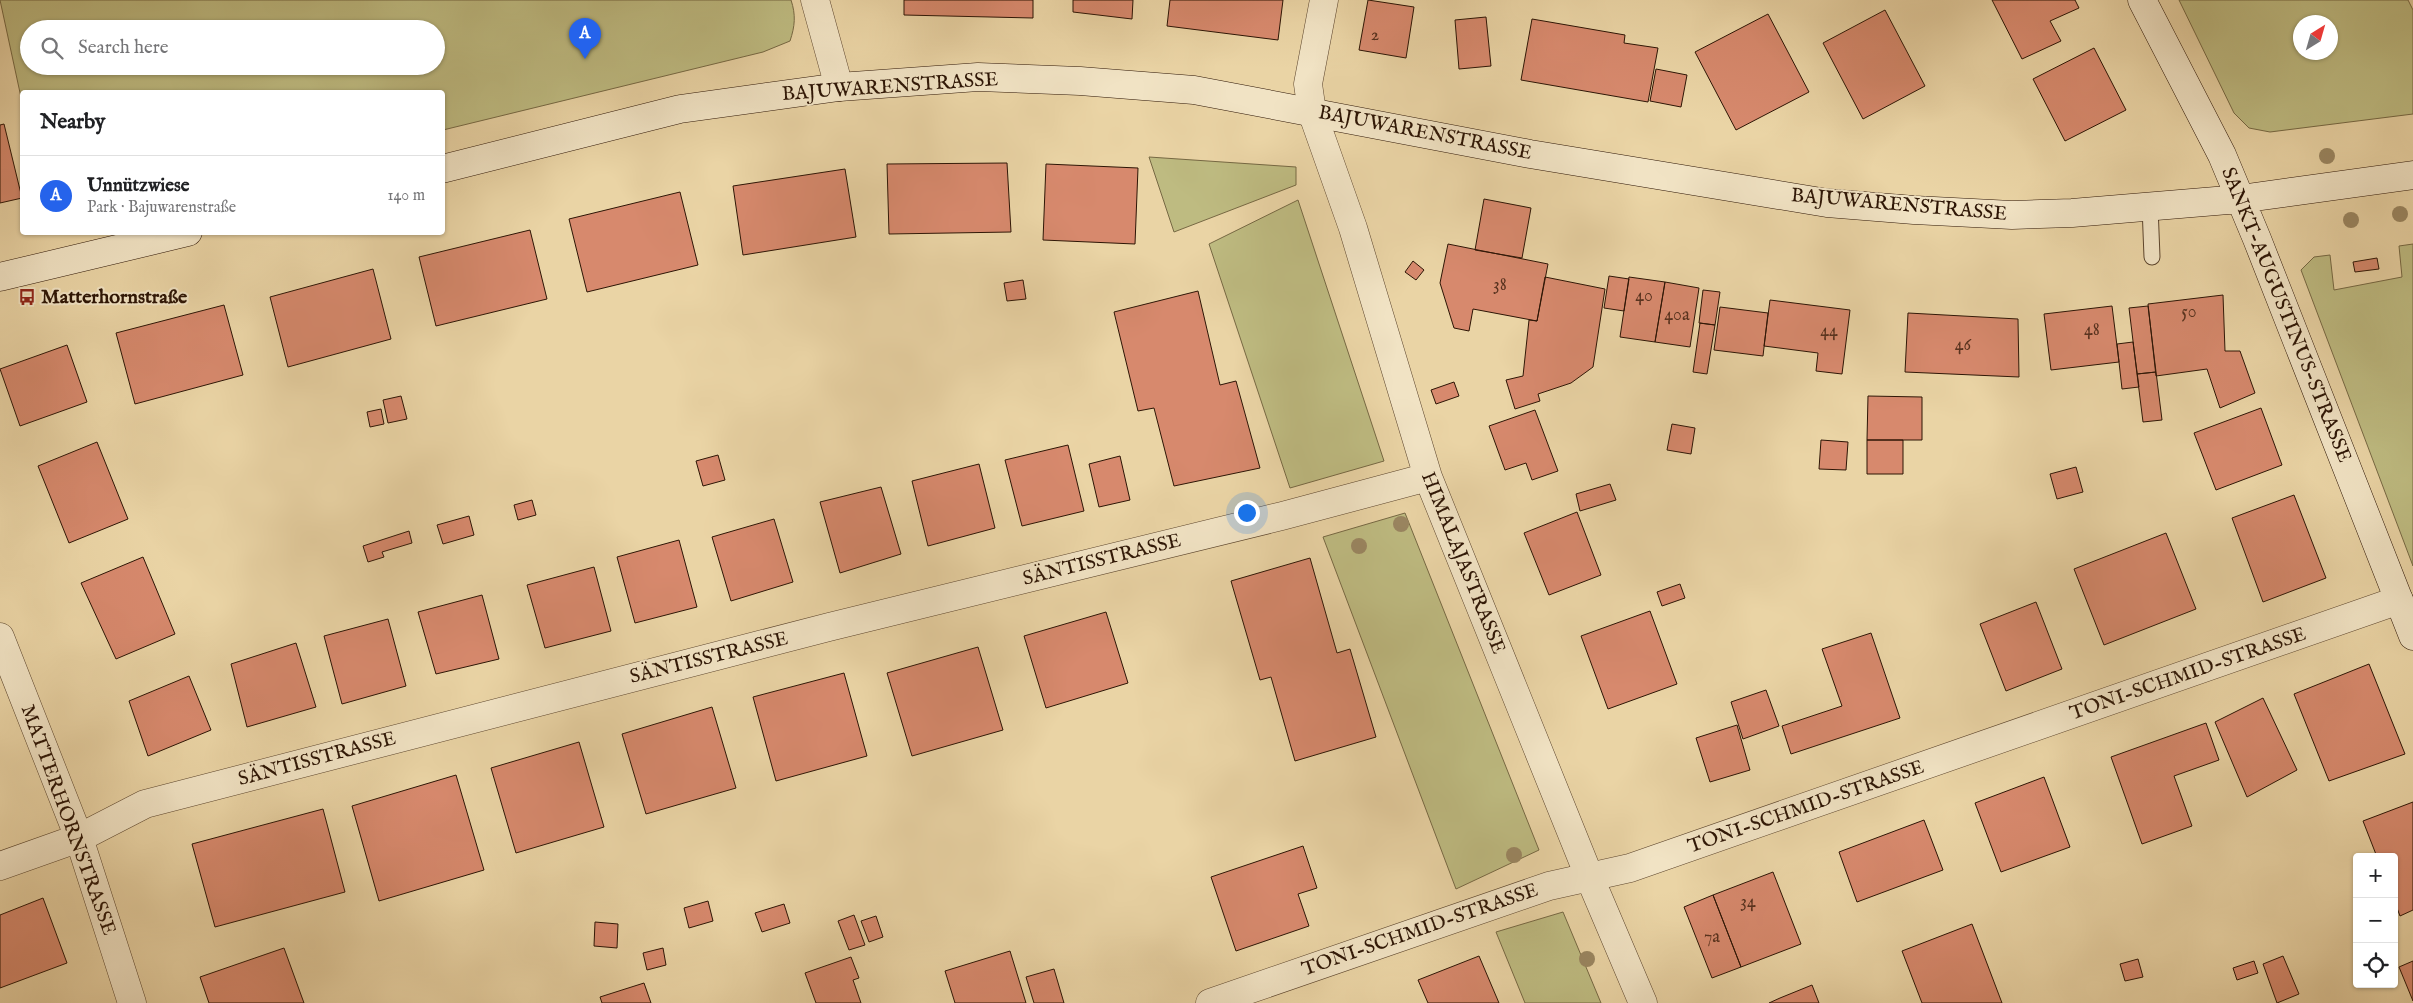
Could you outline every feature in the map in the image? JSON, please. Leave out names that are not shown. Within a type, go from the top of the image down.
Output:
[{"type":"street","points":[[815,0],[839,87]]},
{"type":"street","name":"HIMALAJASTRASSE","points":[[1324,0],[1308,84],[1312,112],[1353,228],[1428,478],[1589,876],[1643,1003]]},
{"type":"street","name":"SANKT-AUGUSTINUS-STRASSE","points":[[2142,0],[2222,155],[2413,636]]},
{"type":"street","name":"BAJUWARENSTRASSE","points":[[445,168],[680,109],[839,87],[978,77],[1080,81],[1194,90],[1530,154],[1827,203],[2012,215],[2072,213],[2240,199],[2413,175]]},
{"type":"street","points":[[0,277],[175,235]]},
{"type":"street","name":"SÄNTISSTRASSE","points":[[0,866],[78,838],[145,804],[820,629],[1282,516],[1428,478]]},
{"type":"street","name":"TONI-SCHMID-STRASSE","points":[[1210,1003],[1549,886],[1630,868],[2399,600]]},
{"type":"street","name":"MATTERHORNSTRASSE","points":[[0,637],[78,838],[132,1003]]},
{"type":"lane","points":[[2150,206],[2152,257]]},
{"type":"shaded area","points":[[0,0],[791,0],[794,11],[794,25],[790,41],[763,52],[445,130],[445,90],[20,90],[20,93]]},
{"type":"shaded area","points":[[2179,0],[2408,0],[2413,10],[2413,114],[2270,132],[2249,128],[2234,113]]},
{"type":"shaded area","points":[[1149,157],[1296,167],[1296,185],[1174,232]]},
{"type":"shaded area","points":[[1298,200],[1384,461],[1290,488],[1209,244]]},
{"type":"shaded area","points":[[2413,244],[2413,566],[2301,270],[2314,257],[2330,255],[2334,290],[2402,277],[2399,246]]},
{"type":"shaded area","points":[[1405,513],[1539,850],[1456,889],[1323,537]]},
{"type":"shaded area","points":[[1563,912],[1601,1003],[1525,1003],[1496,932]]},
{"type":"building","points":[[904,0],[1033,0],[1033,18],[904,15]]},
{"type":"building","points":[[1073,0],[1133,0],[1132,19],[1073,12]]},
{"type":"building","points":[[1170,0],[1283,0],[1278,40],[1167,26]]},
{"type":"building","points":[[1368,0],[1414,7],[1406,58],[1359,50]]},
{"type":"building","points":[[1992,0],[2075,0],[2079,8],[2050,21],[2061,41],[2022,59]]},
{"type":"building","points":[[1885,10],[1925,86],[1863,119],[1823,43]]},
{"type":"building","points":[[1768,14],[1809,92],[1736,130],[1695,52]]},
{"type":"building","points":[[1486,17],[1491,66],[1459,69],[1455,20]]},
{"type":"building","points":[[1532,19],[1625,35],[1624,43],[1658,48],[1648,102],[1521,80]]},
{"type":"building","points":[[2094,48],[2126,110],[2065,141],[2033,79]]},
{"type":"building","points":[[1656,69],[1687,75],[1681,107],[1650,101]]},
{"type":"building","points":[[4,124],[20,190],[20,198],[0,203],[0,125]]},
{"type":"building","points":[[1007,163],[1011,232],[889,234],[887,164]]},
{"type":"building","points":[[1046,164],[1138,168],[1135,244],[1043,240]]},
{"type":"building","points":[[845,169],[856,237],[743,255],[733,186]]},
{"type":"building","points":[[680,192],[698,265],[587,292],[569,219]]},
{"type":"building","points":[[1484,199],[1531,208],[1522,258],[1475,250]]},
{"type":"building","points":[[530,230],[547,299],[436,326],[419,257]]},
{"type":"building","points":[[1448,244],[1548,264],[1537,321],[1473,309],[1469,331],[1454,328],[1440,283]]},
{"type":"building","points":[[2377,258],[2379,269],[2355,272],[2353,262]]},
{"type":"building","points":[[1413,261],[1424,270],[1416,280],[1405,272]]},
{"type":"building","points":[[373,269],[391,339],[288,367],[270,297]]},
{"type":"building","points":[[1609,276],[1629,279],[1624,311],[1604,308]]},
{"type":"building","points":[[1545,277],[1605,289],[1593,367],[1571,383],[1538,394],[1540,401],[1515,409],[1506,380],[1523,376],[1529,320],[1537,321]]},
{"type":"building","points":[[1629,277],[1665,282],[1655,342],[1620,337]]},
{"type":"building","points":[[1023,280],[1026,299],[1007,301],[1004,283]]},
{"type":"building","points":[[1665,282],[1699,288],[1690,347],[1655,342]]},
{"type":"building","points":[[1703,290],[1720,292],[1715,325],[1699,323]]},
{"type":"building","points":[[1198,291],[1220,385],[1236,381],[1260,468],[1174,486],[1154,408],[1138,411],[1114,312]]},
{"type":"building","points":[[2223,295],[2225,351],[2240,351],[2255,393],[2220,408],[2207,369],[2156,376],[2148,304]]},
{"type":"building","points":[[1770,300],[1850,310],[1842,374],[1816,371],[1818,353],[1764,346]]},
{"type":"building","points":[[224,305],[243,375],[135,404],[116,333]]},
{"type":"building","points":[[2112,306],[2119,362],[2051,370],[2044,314]]},
{"type":"building","points":[[2148,306],[2156,372],[2137,374],[2129,308]]},
{"type":"building","points":[[1720,307],[1768,313],[1763,356],[1714,350]]},
{"type":"building","points":[[1908,313],[2018,319],[2019,377],[1905,372]]},
{"type":"building","points":[[1700,323],[1715,325],[1707,374],[1693,372]]},
{"type":"building","points":[[2133,342],[2139,387],[2122,389],[2117,344]]},
{"type":"building","points":[[67,345],[87,402],[20,426],[0,369]]},
{"type":"building","points":[[2156,372],[2162,420],[2143,422],[2137,374]]},
{"type":"building","points":[[1454,382],[1459,396],[1436,404],[1431,390]]},
{"type":"building","points":[[401,396],[407,419],[388,423],[383,400]]},
{"type":"building","points":[[1868,396],[1922,397],[1922,440],[1867,440]]},
{"type":"building","points":[[2261,408],[2282,465],[2216,490],[2194,433]]},
{"type":"building","points":[[381,409],[384,424],[370,427],[367,412]]},
{"type":"building","points":[[1535,410],[1558,471],[1532,480],[1526,463],[1505,470],[1489,426]]},
{"type":"building","points":[[1672,424],[1695,428],[1691,454],[1667,450]]},
{"type":"building","points":[[1821,440],[1848,442],[1846,470],[1819,469]]},
{"type":"building","points":[[1867,440],[1903,440],[1903,474],[1867,474]]},
{"type":"building","points":[[97,442],[128,519],[69,543],[38,466]]},
{"type":"building","points":[[1068,445],[1084,511],[1022,526],[1005,460]]},
{"type":"building","points":[[718,455],[725,480],[703,486],[696,461]]},
{"type":"building","points":[[1120,456],[1130,500],[1099,507],[1089,464]]},
{"type":"building","points":[[979,464],[995,528],[928,546],[912,481]]},
{"type":"building","points":[[2076,467],[2083,492],[2057,499],[2050,474]]},
{"type":"building","points":[[1610,484],[1616,500],[1580,511],[1576,494]]},
{"type":"building","points":[[881,487],[901,554],[840,573],[820,502]]},
{"type":"building","points":[[2294,495],[2326,578],[2263,602],[2232,518]]},
{"type":"building","points":[[532,500],[536,515],[518,520],[514,505]]},
{"type":"building","points":[[1577,512],[1601,575],[1549,595],[1524,533]]},
{"type":"building","points":[[469,516],[474,535],[443,544],[437,525]]},
{"type":"building","points":[[774,519],[793,582],[731,601],[712,537]]},
{"type":"building","points":[[409,531],[412,543],[382,552],[384,557],[368,562],[363,546]]},
{"type":"building","points":[[2166,533],[2196,609],[2104,645],[2074,569]]},
{"type":"building","points":[[679,540],[697,607],[635,623],[617,557]]},
{"type":"building","points":[[143,557],[175,634],[116,659],[81,583]]},
{"type":"building","points":[[1310,558],[1337,653],[1350,649],[1376,737],[1295,761],[1271,677],[1260,680],[1231,581]]},
{"type":"building","points":[[594,567],[611,631],[545,648],[527,585]]},
{"type":"building","points":[[1680,584],[1685,598],[1662,606],[1657,592]]},
{"type":"building","points":[[482,595],[499,659],[436,674],[418,612]]},
{"type":"building","points":[[2036,602],[2062,669],[2006,691],[1980,624]]},
{"type":"building","points":[[1650,611],[1677,684],[1608,709],[1581,636]]},
{"type":"building","points":[[1106,612],[1128,683],[1046,708],[1024,636]]},
{"type":"building","points":[[388,619],[406,686],[342,704],[324,636]]},
{"type":"building","points":[[1871,633],[1900,718],[1791,754],[1782,726],[1842,706],[1822,649]]},
{"type":"building","points":[[296,643],[316,707],[247,727],[231,664]]},
{"type":"building","points":[[978,647],[1003,730],[912,756],[887,673]]},
{"type":"building","points":[[2369,664],[2405,754],[2329,781],[2294,694]]},
{"type":"building","points":[[844,673],[867,756],[776,781],[753,697]]},
{"type":"building","points":[[189,676],[211,730],[148,756],[129,701]]},
{"type":"building","points":[[1766,690],[1779,726],[1743,739],[1731,702]]},
{"type":"building","points":[[2263,698],[2297,770],[2247,797],[2215,722]]},
{"type":"building","points":[[712,707],[736,788],[646,814],[622,734]]},
{"type":"building","points":[[2206,723],[2219,760],[2174,776],[2192,826],[2142,844],[2111,757]]},
{"type":"building","points":[[1737,725],[1750,770],[1710,782],[1696,738]]},
{"type":"building","points":[[579,742],[604,827],[516,853],[491,768]]},
{"type":"building","points":[[456,775],[484,870],[379,901],[352,806]]},
{"type":"building","points":[[2044,777],[2070,847],[2001,872],[1975,803]]},
{"type":"building","points":[[2413,802],[2413,910],[2400,916],[2398,911],[2398,853],[2375,853],[2363,821]]},
{"type":"building","points":[[323,809],[345,892],[215,927],[192,844]]},
{"type":"building","points":[[1924,820],[1943,870],[1857,902],[1839,852]]},
{"type":"building","points":[[1303,846],[1317,888],[1298,894],[1309,926],[1236,951],[1211,877]]},
{"type":"building","points":[[1773,872],[1801,944],[1741,967],[1713,895]]},
{"type":"building","points":[[1713,895],[1741,967],[1712,978],[1684,907]]},
{"type":"building","points":[[43,898],[67,963],[0,988],[0,915]]},
{"type":"building","points":[[708,901],[713,921],[689,928],[684,908]]},
{"type":"building","points":[[784,904],[790,923],[762,932],[755,913]]},
{"type":"building","points":[[854,915],[865,945],[849,950],[838,921]]},
{"type":"building","points":[[876,916],[883,937],[869,942],[861,921]]},
{"type":"building","points":[[595,922],[618,924],[617,948],[594,946]]},
{"type":"building","points":[[1972,924],[2002,1003],[1922,1003],[1902,951]]},
{"type":"building","points":[[284,948],[304,1003],[209,1003],[200,977]]},
{"type":"building","points":[[663,948],[666,965],[647,970],[643,953]]},
{"type":"building","points":[[1010,951],[1026,1003],[955,1003],[945,971]]},
{"type":"building","points":[[1479,956],[1499,1003],[1428,1003],[1418,980]]},
{"type":"building","points":[[2283,956],[2299,994],[2277,1003],[2263,964]]},
{"type":"building","points":[[851,957],[859,978],[853,980],[861,1003],[816,1003],[805,973]]},
{"type":"building","points":[[2138,959],[2143,977],[2125,981],[2120,964]]},
{"type":"building","points":[[2254,961],[2258,973],[2237,980],[2233,968]]},
{"type":"building","points":[[2413,961],[2413,1001],[2399,967]]},
{"type":"building","points":[[1054,969],[1064,1003],[1034,1003],[1026,977]]},
{"type":"building","points":[[644,983],[651,1003],[602,1003],[600,997]]},
{"type":"building","points":[[1812,985],[1819,1003],[1769,1003],[1780,998]]},
{"type":"place","name":"Unnützwiese","points":[[585,59]]},
{"type":"place","name":"Matterhornstraße","points":[[27,297]]}]
